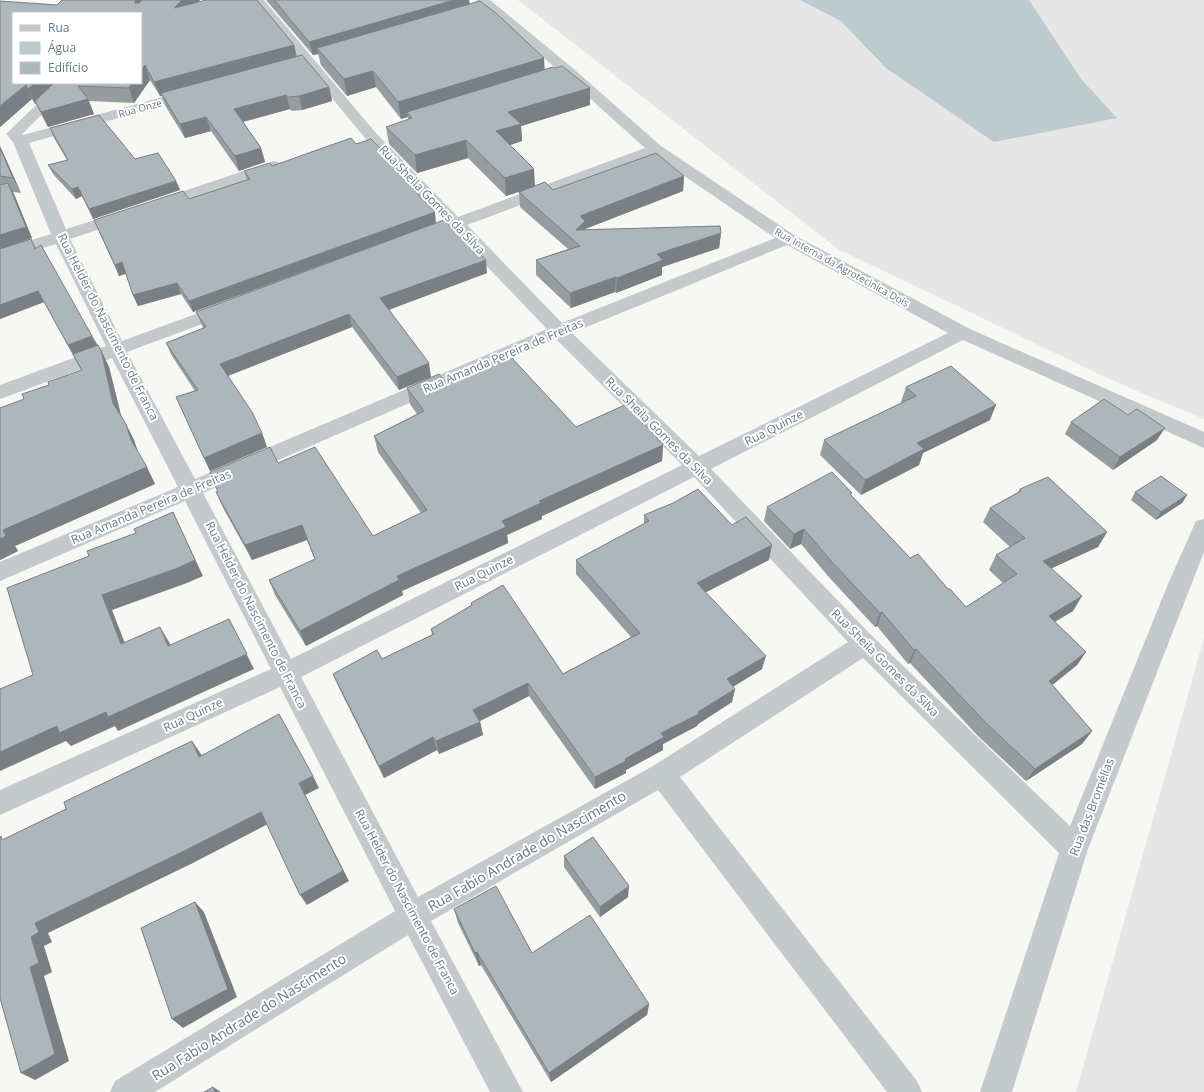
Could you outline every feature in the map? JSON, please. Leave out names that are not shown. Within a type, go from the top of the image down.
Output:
[{"type":"street","name":"Rua Sheila Gomes da Silva","points":[[257,0],[370,135],[559,331],[697,467],[865,644],[1074,850]]},
{"type":"street","name":"Rua Interna da Agrotecinica Dois","points":[[483,7],[563,75],[656,149],[788,239],[963,333],[1082,387],[1165,422],[1204,442]]},
{"type":"street","points":[[293,66],[323,57]]},
{"type":"street","points":[[11,136],[66,84]]},
{"type":"street","name":"Rua Onze","points":[[11,136],[202,91]]},
{"type":"street","name":"Rua Helder do Nascimento de Franca","points":[[11,136],[117,350],[192,490],[413,916],[507,1092]]},
{"type":"street","points":[[426,234],[656,149]]},
{"type":"street","points":[[0,256],[287,162]]},
{"type":"street","name":"Rua Amanda Pereira de Freitas","points":[[0,572],[559,331],[788,239]]},
{"type":"street","points":[[0,392],[242,303]]},
{"type":"street","name":"Rua Quinze","points":[[0,803],[286,672],[963,333]]},
{"type":"street","name":"Rua das Bromélias","points":[[996,1092],[1074,850],[1179,584],[1204,527]]},
{"type":"street","name":"Rua Fabio Andrade do Nascimento","points":[[126,1092],[413,916],[662,774],[865,644]]},
{"type":"street","points":[[662,774],[906,1092]]},
{"type":"shaded area","points":[[518,0],[1204,0],[1204,419],[1118,383],[838,249]]},
{"type":"shaded area","points":[[1204,638],[1204,1092],[1076,1092]]},
{"type":"water","points":[[800,0],[1029,0],[1081,79],[1117,118],[994,142],[886,68],[841,21]]},
{"type":"building","points":[[62,0],[135,0],[135,3],[139,3],[142,0],[182,0],[174,8],[206,0],[257,0],[294,45],[154,82],[145,65],[142,69],[142,12],[12,12],[12,84],[34,84],[28,89],[26,85],[0,106],[0,1],[57,5]]},
{"type":"building","points":[[274,0],[454,0],[309,42]]},
{"type":"building","points":[[480,1],[497,14],[544,58],[398,102],[373,71],[344,79],[317,48]]},
{"type":"building","points":[[302,55],[329,87],[299,96],[288,97],[286,95],[234,109],[261,148],[235,156],[206,117],[180,124],[161,93]]},
{"type":"building","points":[[562,66],[590,88],[508,112],[521,124],[496,131],[534,169],[505,178],[466,140],[415,155],[386,127],[412,118],[407,112],[553,67],[555,68]]},
{"type":"building","points":[[53,84],[131,84],[129,88],[78,86],[88,99],[41,112],[35,101]]},
{"type":"building","points":[[99,115],[135,159],[158,153],[176,181],[89,209],[78,187],[72,189],[48,165],[68,160],[50,128]]},
{"type":"building","points":[[351,138],[356,144],[371,139],[399,167],[397,168],[399,170],[396,171],[435,212],[189,301],[177,283],[133,295],[122,262],[115,265],[94,220],[183,191],[189,199],[250,179],[244,171],[270,163],[272,166]]},
{"type":"building","points":[[0,148],[13,178],[0,176]]},
{"type":"building","points":[[656,153],[684,176],[580,216],[585,221],[576,230],[720,226],[721,233],[657,254],[663,260],[617,278],[616,277],[570,293],[536,260],[580,246],[519,192],[545,182],[553,190]]},
{"type":"building","points":[[8,183],[26,227],[0,235],[0,185]]},
{"type":"building","points":[[444,220],[455,232],[458,230],[486,260],[380,298],[429,363],[397,377],[349,314],[220,364],[252,412],[262,433],[204,458],[176,397],[198,390],[166,343],[206,327],[196,312]]},
{"type":"building","points":[[31,239],[35,249],[41,245],[92,336],[68,345],[38,291],[0,305],[0,249]]},
{"type":"building","points":[[98,345],[101,350],[113,403],[126,424],[131,440],[147,467],[3,530],[6,536],[0,539],[0,408],[24,399],[22,394],[49,385],[48,382],[82,370],[73,354]]},
{"type":"building","points":[[510,356],[576,427],[627,404],[663,445],[539,501],[541,503],[502,521],[506,527],[397,576],[399,580],[300,631],[269,580],[315,559],[302,525],[245,545],[216,492],[218,492],[210,472],[270,447],[278,463],[315,447],[373,536],[427,510],[374,436],[424,411],[407,388],[439,374],[447,384]]},
{"type":"building","points":[[951,366],[996,405],[917,443],[924,449],[865,480],[824,440],[916,396],[906,387]]},
{"type":"building","points":[[1104,399],[1128,415],[1137,409],[1165,428],[1120,457],[1071,422]]},
{"type":"building","points":[[832,472],[852,493],[850,494],[910,558],[918,554],[948,589],[950,589],[966,607],[1017,574],[996,555],[1025,538],[990,508],[1021,491],[1020,489],[1048,477],[1107,532],[1043,561],[1082,596],[1049,616],[1086,652],[1049,681],[1092,731],[1035,769],[986,723],[916,649],[914,650],[882,612],[880,613],[831,561],[804,529],[794,534],[767,507]]},
{"type":"building","points":[[1161,476],[1187,495],[1161,512],[1135,492]]},
{"type":"building","points":[[698,489],[732,525],[746,517],[772,545],[697,583],[766,656],[727,679],[735,689],[698,712],[699,714],[661,733],[664,737],[625,759],[626,761],[595,777],[528,683],[473,710],[480,722],[436,741],[433,737],[379,766],[333,674],[377,650],[382,659],[434,634],[431,629],[472,605],[471,603],[503,585],[563,674],[640,633],[576,560],[649,521],[644,515],[673,503]]},
{"type":"building","points":[[173,512],[195,560],[178,568],[102,595],[121,644],[160,627],[168,646],[229,619],[247,654],[108,717],[106,712],[59,733],[57,726],[0,752],[0,689],[33,675],[7,588],[89,556],[87,551],[136,533],[134,529]]},
{"type":"building","points":[[279,714],[313,776],[299,783],[343,871],[300,895],[261,812],[35,923],[39,932],[31,937],[39,963],[30,967],[55,1054],[21,1073],[0,998],[0,837],[1,836],[2,840],[66,809],[64,802],[192,741],[199,757]]},
{"type":"building","points":[[593,837],[629,886],[600,907],[564,856]]},
{"type":"building","points":[[496,886],[532,953],[590,915],[649,1004],[549,1073],[477,952],[475,953],[454,909]]},
{"type":"building","points":[[195,902],[228,989],[172,1019],[141,928]]},
{"type":"building","points":[[213,1087],[215,1092],[204,1092]]}]
